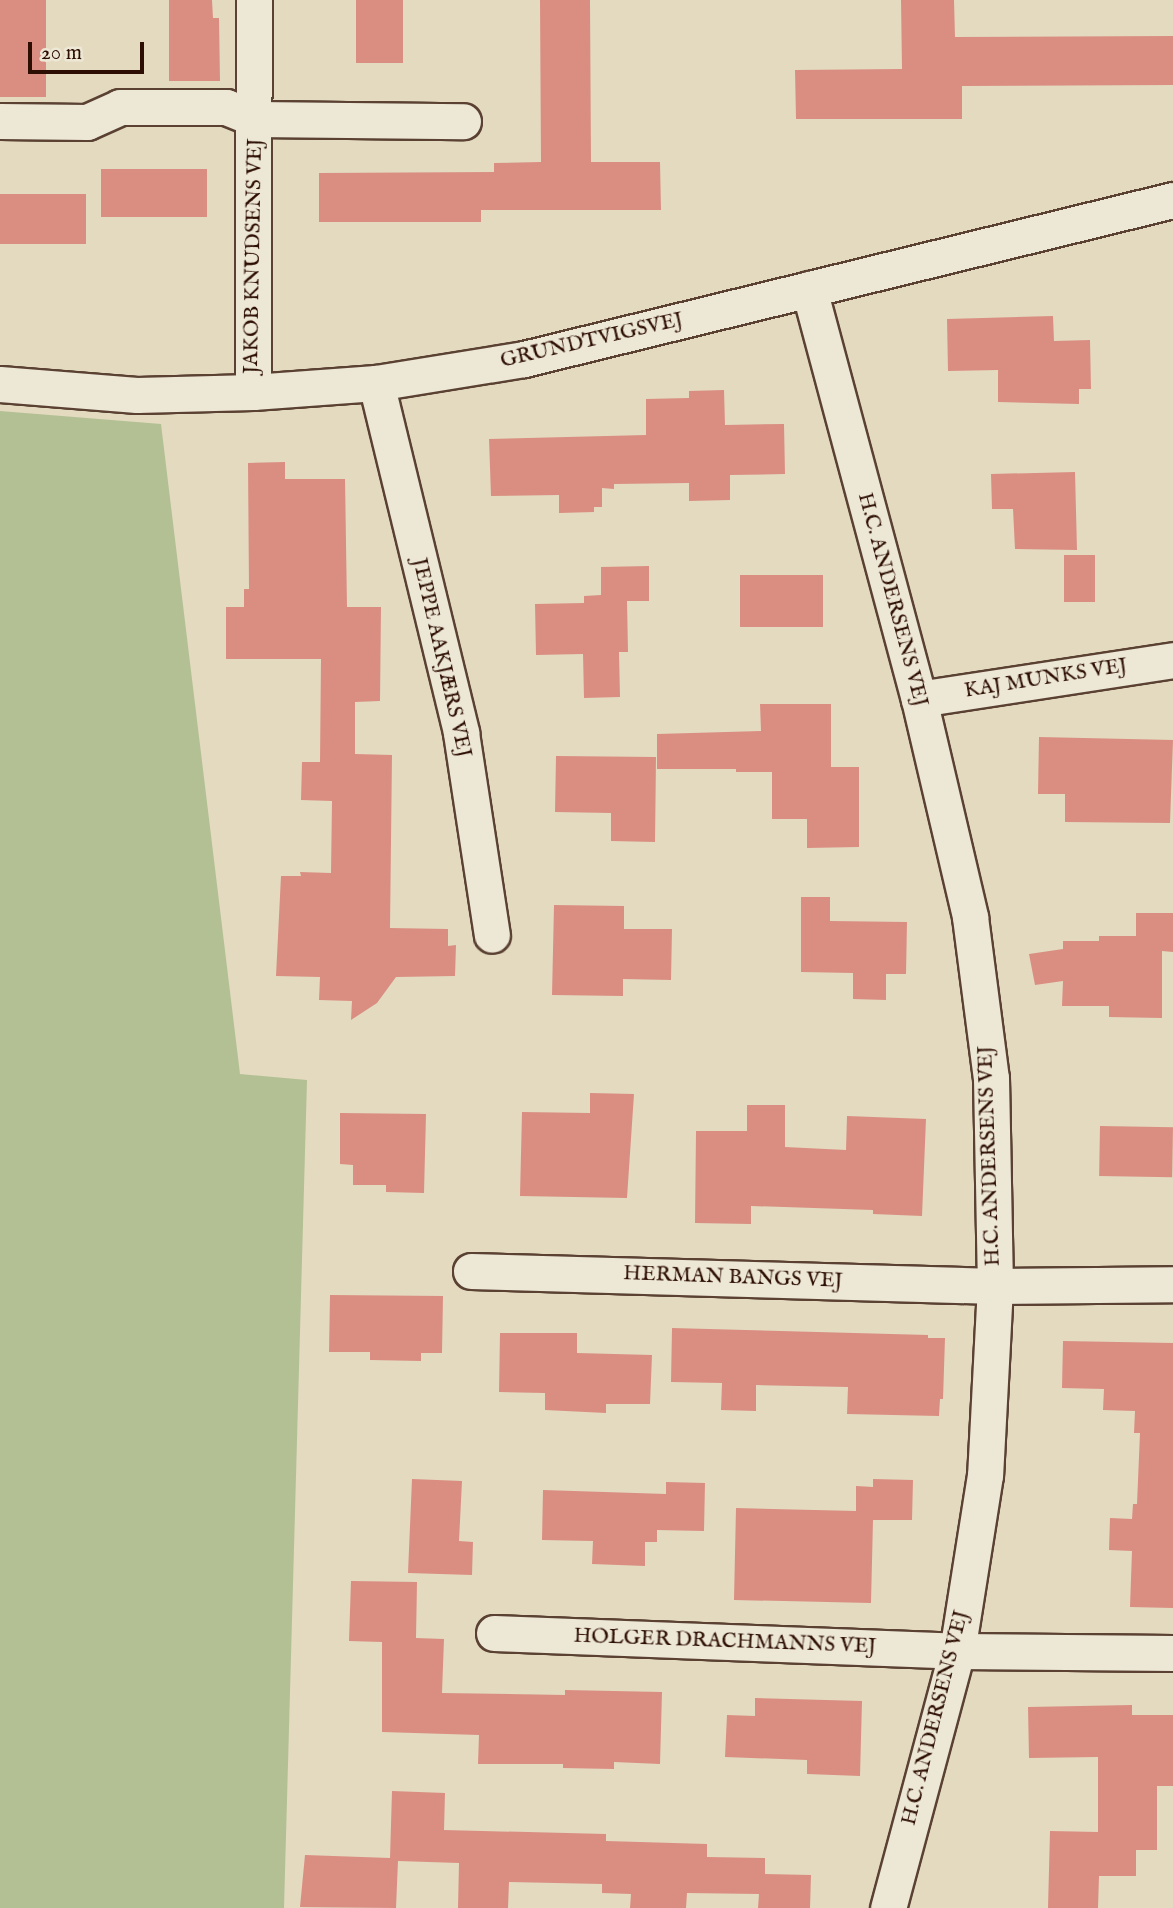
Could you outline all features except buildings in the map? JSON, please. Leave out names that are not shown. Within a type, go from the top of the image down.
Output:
[{"type":"street","name":"JAKOB KNUDSENS VEJ","points":[[253,392],[256,119],[254,0]]},
{"type":"street","name":"JAKOB KNUDSENS VEJ","points":[[0,121],[87,122],[120,107],[226,107],[256,119],[463,121]]},
{"type":"street","name":"GRUNDTVIGSVEJ","points":[[0,384],[136,395],[253,392],[376,383],[524,359],[1173,200]]},
{"type":"street","name":"H.C. ANDERSENS VEJ","points":[[809,289],[919,699],[972,930],[990,1078],[995,1286],[985,1475],[957,1651],[888,1908]]},
{"type":"street","name":"JEPPE AAKJÆRS VEJ","points":[[376,383],[461,733],[492,935]]},
{"type":"street","name":"KAJ MUNKS VEJ","points":[[919,699],[1173,660]]},
{"type":"street","name":"HERMAN BANGS VEJ","points":[[471,1271],[995,1286],[1173,1284]]},
{"type":"street","name":"HOLGER DRACHMANNS VEJ","points":[[494,1633],[957,1651],[1173,1653]]},
{"type":"green space","points":[[0,411],[161,424],[240,1074],[307,1080],[284,1908],[0,1908]]}]
